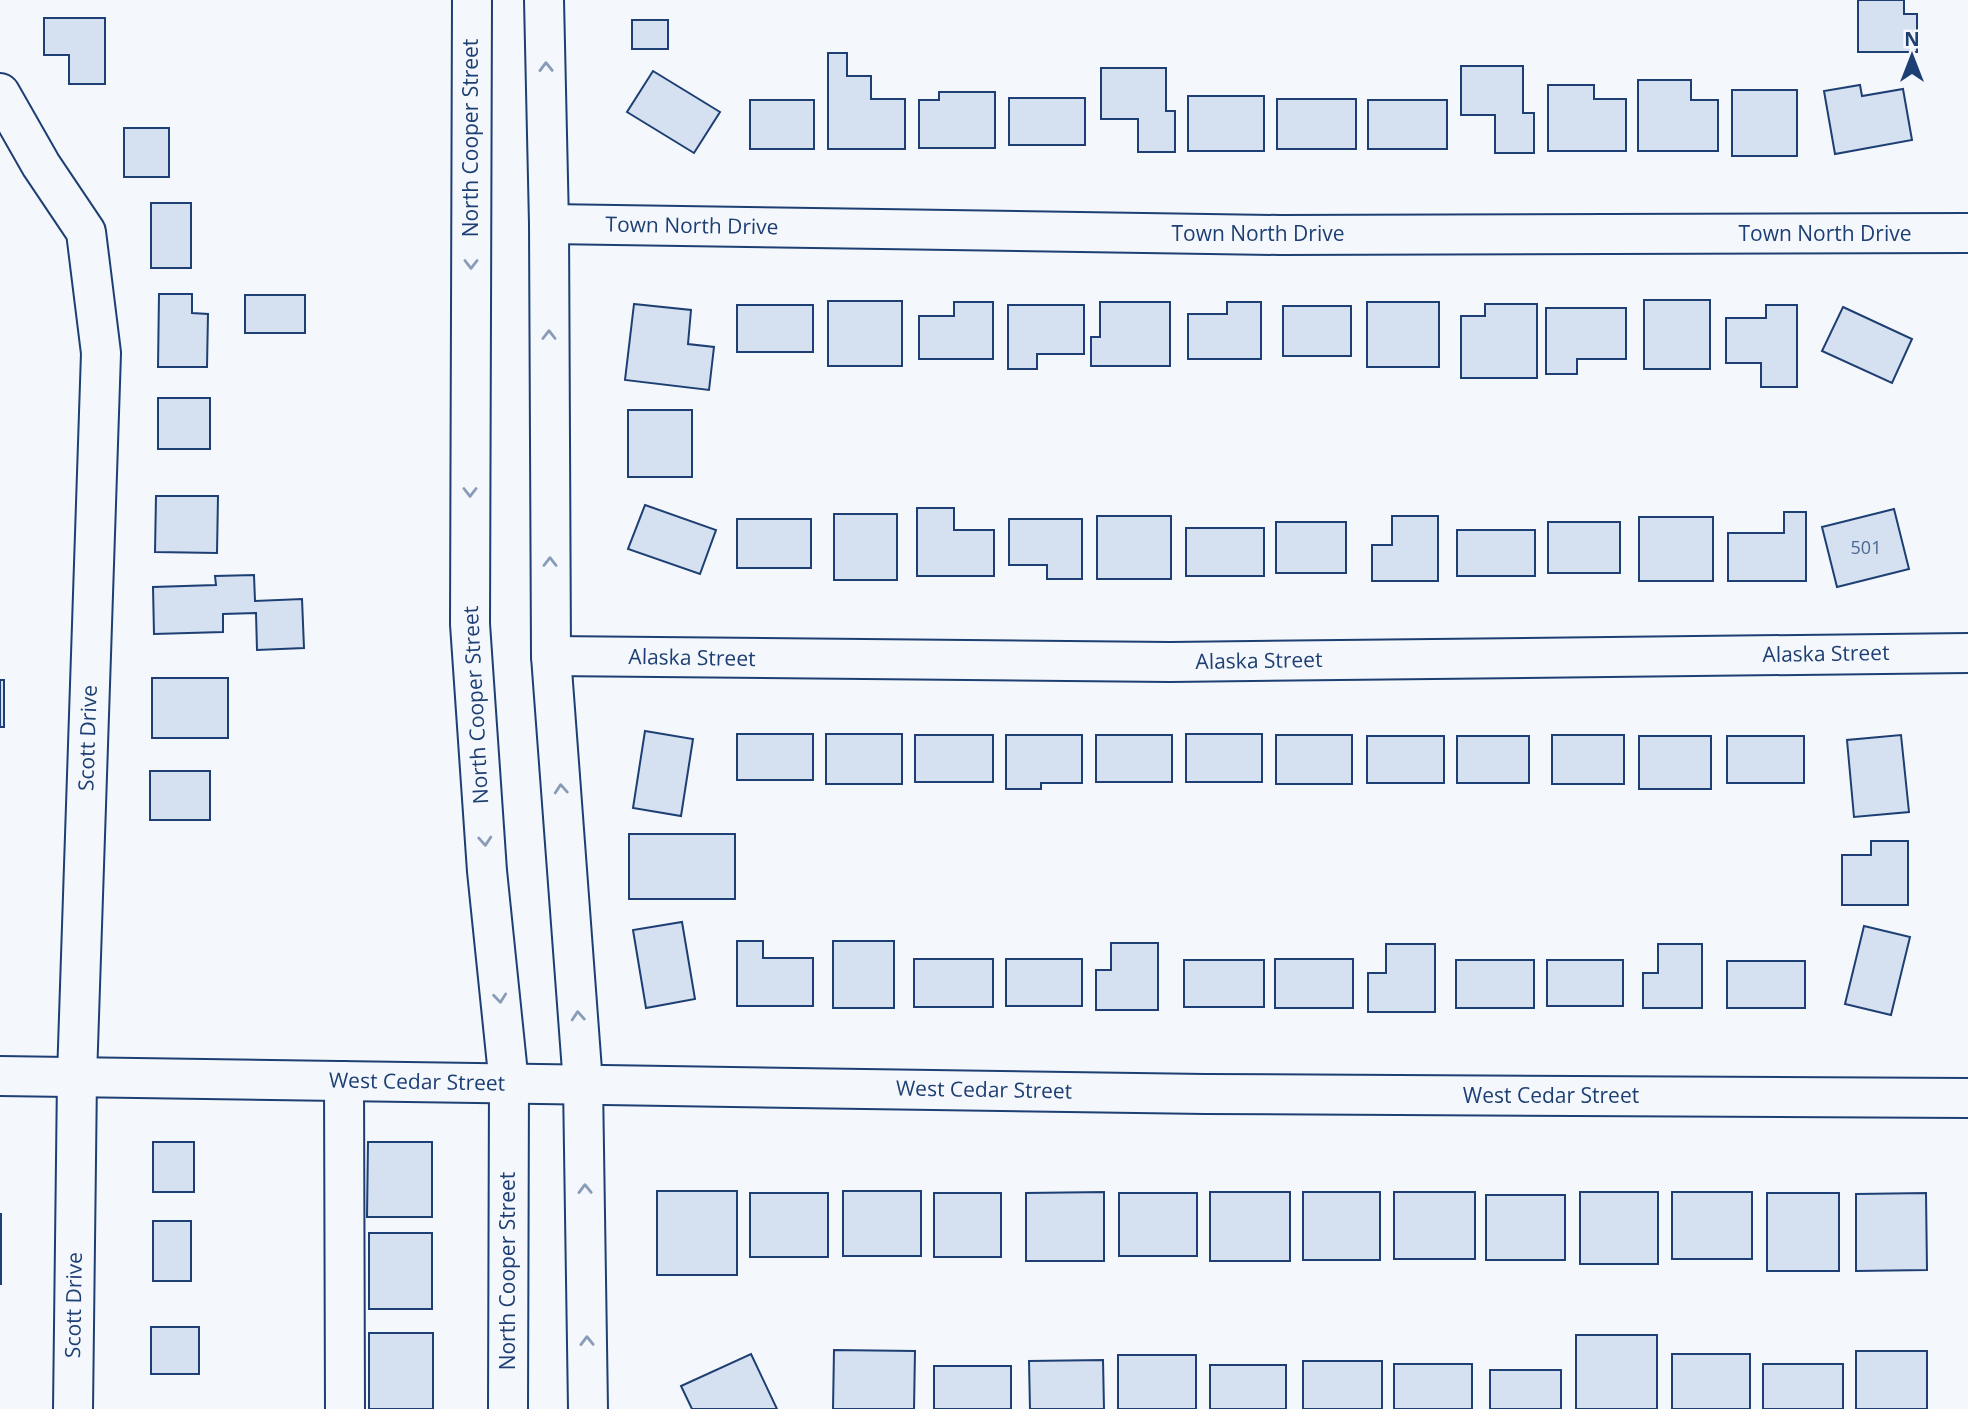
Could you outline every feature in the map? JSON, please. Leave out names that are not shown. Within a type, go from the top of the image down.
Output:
[{"type":"street","name":"North Cooper Street","points":[[472,0],[470,624],[487,871],[509,1084],[508,1409]]},
{"type":"street","points":[[544,0],[549,224],[551,656],[583,1084],[588,1409]]},
{"type":"street","name":"Scott Drive","points":[[0,93],[41,164],[86,232],[101,353],[76,1077],[73,1409]]},
{"type":"street","name":"Town North Drive","points":[[549,224],[1280,235],[1968,233]]},
{"type":"street","name":"Alaska Street","points":[[551,656],[1170,662],[1968,653]]},
{"type":"street","name":"West Cedar Street","points":[[0,1076],[1205,1094],[1968,1098]]},
{"type":"street","points":[[344,1081],[345,1409]]},
{"type":"building","points":[[1858,0],[1904,0],[1904,14],[1917,14],[1917,52],[1858,52]]},
{"type":"building","points":[[44,18],[105,18],[105,84],[69,84],[69,55],[44,55]]},
{"type":"building","points":[[632,20],[668,20],[668,49],[632,49]]},
{"type":"building","points":[[828,53],[847,53],[847,76],[871,76],[871,99],[905,99],[905,149],[828,149]]},
{"type":"building","points":[[1461,66],[1523,66],[1523,113],[1534,113],[1534,153],[1495,153],[1495,115],[1461,115]]},
{"type":"building","points":[[1101,68],[1166,68],[1166,111],[1175,111],[1175,152],[1138,152],[1138,119],[1101,119]]},
{"type":"building","points":[[653,71],[720,112],[694,153],[627,112]]},
{"type":"building","points":[[1638,80],[1691,80],[1691,100],[1718,100],[1718,151],[1638,151]]},
{"type":"building","points":[[1548,85],[1594,85],[1594,99],[1626,99],[1626,151],[1548,151]]},
{"type":"building","points":[[1860,85],[1862,96],[1903,89],[1912,140],[1835,154],[1824,91]]},
{"type":"building","points":[[1732,90],[1797,90],[1797,156],[1732,156]]},
{"type":"building","points":[[939,92],[995,92],[995,148],[919,148],[919,100],[939,100]]},
{"type":"building","points":[[1188,96],[1264,96],[1264,151],[1188,151]]},
{"type":"building","points":[[1009,98],[1085,98],[1085,145],[1009,145]]},
{"type":"building","points":[[1277,99],[1356,99],[1356,149],[1277,149]]},
{"type":"building","points":[[750,100],[814,100],[814,149],[750,149]]},
{"type":"building","points":[[1368,100],[1447,100],[1447,149],[1368,149]]},
{"type":"building","points":[[124,128],[169,128],[169,177],[124,177]]},
{"type":"building","points":[[151,203],[191,203],[191,268],[151,268]]},
{"type":"building","points":[[159,294],[192,294],[192,313],[208,314],[207,367],[158,367]]},
{"type":"building","points":[[245,295],[305,295],[305,333],[245,333]]},
{"type":"building","points":[[1644,300],[1710,300],[1710,369],[1644,369]]},
{"type":"building","points":[[828,301],[902,301],[902,366],[828,366]]},
{"type":"building","points":[[954,302],[993,302],[993,359],[919,359],[919,316],[954,316]]},
{"type":"building","points":[[1100,302],[1170,302],[1170,366],[1091,366],[1091,337],[1100,337]]},
{"type":"building","points":[[1227,302],[1261,302],[1261,359],[1188,359],[1188,314],[1227,314]]},
{"type":"building","points":[[1367,302],[1439,302],[1439,367],[1367,367]]},
{"type":"building","points":[[634,304],[691,310],[688,344],[714,347],[709,390],[625,380]]},
{"type":"building","points":[[1485,304],[1537,304],[1537,378],[1461,378],[1461,316],[1485,316]]},
{"type":"building","points":[[737,305],[813,305],[813,352],[737,352]]},
{"type":"building","points":[[1008,305],[1084,305],[1084,354],[1037,354],[1037,369],[1008,369]]},
{"type":"building","points":[[1766,305],[1797,305],[1797,387],[1761,387],[1761,363],[1726,363],[1726,318],[1766,318]]},
{"type":"building","points":[[1283,306],[1351,306],[1351,356],[1283,356]]},
{"type":"building","points":[[1843,307],[1912,339],[1892,383],[1822,351]]},
{"type":"building","points":[[1546,308],[1626,308],[1626,359],[1577,359],[1577,374],[1546,374]]},
{"type":"building","points":[[158,398],[210,398],[210,449],[158,449]]},
{"type":"building","points":[[628,410],[692,410],[692,477],[628,477]]},
{"type":"building","points":[[156,496],[218,496],[217,553],[155,552]]},
{"type":"building","points":[[645,505],[716,530],[700,574],[628,549]]},
{"type":"building","points":[[917,508],[954,508],[954,530],[994,530],[994,576],[917,576]]},
{"type":"building","points":[[1894,509],[1909,569],[1837,587],[1822,527]]},
{"type":"building","points":[[1784,512],[1806,512],[1806,581],[1728,581],[1728,533],[1784,533]]},
{"type":"building","points":[[834,514],[897,514],[897,580],[834,580]]},
{"type":"building","points":[[1097,516],[1171,516],[1171,579],[1097,579]]},
{"type":"building","points":[[1392,516],[1438,516],[1438,581],[1372,581],[1372,545],[1392,545]]},
{"type":"building","points":[[1639,517],[1713,517],[1713,581],[1639,581]]},
{"type":"building","points":[[737,519],[811,519],[811,568],[737,568]]},
{"type":"building","points":[[1009,519],[1082,519],[1082,579],[1047,579],[1047,565],[1009,565]]},
{"type":"building","points":[[1276,522],[1346,522],[1346,573],[1276,573]]},
{"type":"building","points":[[1548,522],[1620,522],[1620,573],[1548,573]]},
{"type":"building","points":[[1186,528],[1264,528],[1264,576],[1186,576]]},
{"type":"building","points":[[1457,530],[1535,530],[1535,576],[1457,576]]},
{"type":"building","points":[[254,575],[255,601],[302,599],[304,648],[257,650],[256,613],[223,614],[223,632],[154,634],[153,587],[216,585],[215,576]]},
{"type":"building","points":[[152,678],[228,678],[228,738],[152,738]]},
{"type":"building","points":[[0,680],[4,680],[4,727],[0,727]]},
{"type":"building","points":[[645,731],[693,739],[681,816],[633,808]]},
{"type":"building","points":[[737,734],[813,734],[813,780],[737,780]]},
{"type":"building","points":[[826,734],[902,734],[902,784],[826,784]]},
{"type":"building","points":[[1186,734],[1262,734],[1262,782],[1186,782]]},
{"type":"building","points":[[915,735],[993,735],[993,782],[915,782]]},
{"type":"building","points":[[1006,735],[1082,735],[1082,783],[1041,783],[1041,789],[1006,789]]},
{"type":"building","points":[[1096,735],[1172,735],[1172,782],[1096,782]]},
{"type":"building","points":[[1276,735],[1352,735],[1352,784],[1276,784]]},
{"type":"building","points":[[1552,735],[1624,735],[1624,784],[1552,784]]},
{"type":"building","points":[[1901,735],[1909,812],[1854,817],[1847,740]]},
{"type":"building","points":[[1367,736],[1444,736],[1444,783],[1367,783]]},
{"type":"building","points":[[1457,736],[1529,736],[1529,783],[1457,783]]},
{"type":"building","points":[[1639,736],[1711,736],[1711,789],[1639,789]]},
{"type":"building","points":[[1727,736],[1804,736],[1804,783],[1727,783]]},
{"type":"building","points":[[150,771],[210,771],[210,820],[150,820]]},
{"type":"building","points":[[629,834],[735,834],[735,899],[629,899]]},
{"type":"building","points":[[1871,841],[1908,841],[1908,905],[1842,905],[1842,855],[1871,855]]},
{"type":"building","points":[[682,922],[695,999],[646,1008],[633,930]]},
{"type":"building","points":[[1864,926],[1910,937],[1891,1015],[1845,1004]]},
{"type":"building","points":[[737,941],[763,941],[763,958],[813,958],[813,1006],[737,1006]]},
{"type":"building","points":[[833,941],[894,941],[894,1008],[833,1008]]},
{"type":"building","points":[[1111,943],[1158,943],[1158,1010],[1096,1010],[1096,970],[1111,970]]},
{"type":"building","points":[[1386,944],[1435,944],[1435,1012],[1368,1012],[1368,973],[1386,973]]},
{"type":"building","points":[[1658,944],[1702,944],[1702,1008],[1643,1008],[1643,973],[1658,973]]},
{"type":"building","points":[[914,959],[993,959],[993,1007],[914,1007]]},
{"type":"building","points":[[1006,959],[1082,959],[1082,1006],[1006,1006]]},
{"type":"building","points":[[1275,959],[1353,959],[1353,1008],[1275,1008]]},
{"type":"building","points":[[1184,960],[1264,960],[1264,1007],[1184,1007]]},
{"type":"building","points":[[1456,960],[1534,960],[1534,1008],[1456,1008]]},
{"type":"building","points":[[1547,960],[1623,960],[1623,1006],[1547,1006]]},
{"type":"building","points":[[1727,961],[1805,961],[1805,1008],[1727,1008]]},
{"type":"building","points":[[153,1142],[194,1142],[194,1192],[153,1192]]},
{"type":"building","points":[[368,1142],[432,1142],[432,1217],[367,1217]]},
{"type":"building","points":[[657,1191],[737,1191],[737,1275],[657,1275]]},
{"type":"building","points":[[843,1191],[921,1191],[921,1256],[843,1256]]},
{"type":"building","points":[[1104,1192],[1104,1261],[1026,1261],[1026,1193]]},
{"type":"building","points":[[1210,1192],[1290,1192],[1290,1261],[1210,1261]]},
{"type":"building","points":[[1303,1192],[1380,1192],[1380,1260],[1303,1260]]},
{"type":"building","points":[[1394,1192],[1475,1192],[1475,1259],[1394,1259]]},
{"type":"building","points":[[1580,1192],[1658,1192],[1658,1264],[1580,1264]]},
{"type":"building","points":[[1672,1192],[1752,1192],[1752,1259],[1672,1259]]},
{"type":"building","points":[[750,1193],[828,1193],[828,1257],[750,1257]]},
{"type":"building","points":[[934,1193],[1001,1193],[1001,1257],[934,1257]]},
{"type":"building","points":[[1119,1193],[1197,1193],[1197,1256],[1119,1256]]},
{"type":"building","points":[[1767,1193],[1839,1193],[1839,1271],[1767,1271]]},
{"type":"building","points":[[1926,1193],[1927,1270],[1856,1271],[1856,1194]]},
{"type":"building","points":[[1486,1195],[1565,1195],[1565,1260],[1486,1260]]},
{"type":"building","points":[[1,1214],[1,1284],[0,1284]]},
{"type":"building","points":[[153,1221],[191,1221],[191,1281],[153,1281]]},
{"type":"building","points":[[369,1233],[432,1233],[432,1309],[369,1309]]},
{"type":"building","points":[[151,1327],[199,1327],[199,1374],[151,1374]]},
{"type":"building","points":[[369,1333],[433,1333],[433,1409],[369,1409]]},
{"type":"building","points":[[1576,1335],[1657,1335],[1657,1409],[1576,1409]]},
{"type":"building","points":[[834,1350],[915,1351],[914,1409],[833,1409]]},
{"type":"building","points":[[1856,1351],[1927,1351],[1927,1409],[1856,1409]]},
{"type":"building","points":[[751,1354],[777,1409],[692,1409],[681,1386]]},
{"type":"building","points":[[1672,1354],[1750,1354],[1750,1409],[1672,1409]]},
{"type":"building","points":[[1118,1355],[1196,1355],[1196,1409],[1118,1409]]},
{"type":"building","points":[[1103,1360],[1104,1409],[1030,1409],[1029,1361]]},
{"type":"building","points":[[1303,1361],[1382,1361],[1382,1409],[1303,1409]]},
{"type":"building","points":[[1394,1364],[1472,1364],[1472,1409],[1394,1409]]},
{"type":"building","points":[[1763,1364],[1843,1364],[1843,1409],[1763,1409]]},
{"type":"building","points":[[1210,1365],[1286,1365],[1286,1409],[1210,1409]]},
{"type":"building","points":[[934,1366],[1011,1366],[1011,1409],[934,1409]]},
{"type":"building","points":[[1490,1370],[1561,1370],[1561,1409],[1490,1409]]}]
